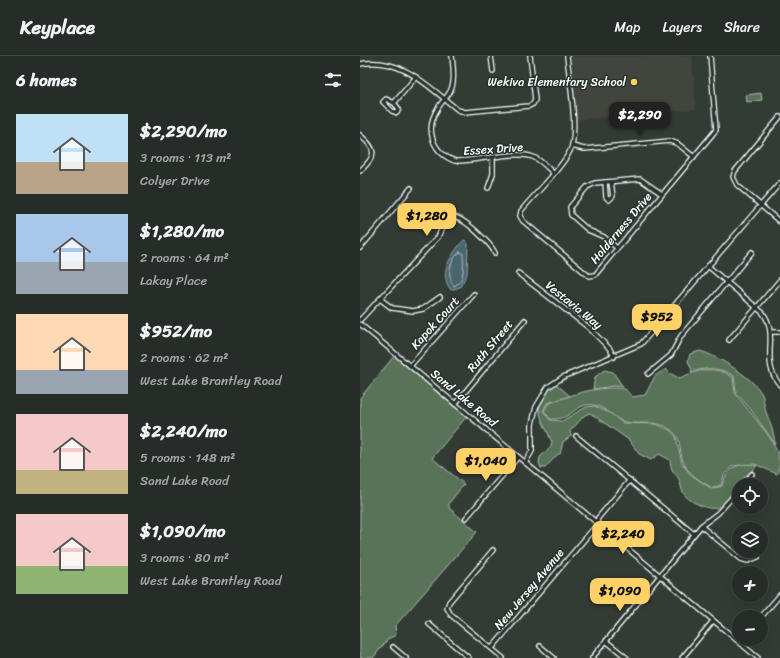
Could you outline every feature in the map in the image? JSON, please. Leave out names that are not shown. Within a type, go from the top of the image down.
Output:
[{"type":"street","name":"Essex Drive","points":[[452,56],[453,83],[450,92],[436,111],[431,123],[431,137],[438,149],[455,161],[530,156],[540,161],[554,173]]},
{"type":"street","points":[[491,56],[493,71]]},
{"type":"street","points":[[360,64],[375,61],[389,62],[404,68],[458,110],[465,112],[531,105],[535,100],[530,56]]},
{"type":"street","name":"Holderness Drive","points":[[567,56],[574,134],[572,146],[554,173],[521,211],[520,216],[523,222],[590,276],[594,274],[617,248],[716,130],[710,56]]},
{"type":"street","points":[[394,103],[416,77]]},
{"type":"street","points":[[386,99],[394,103],[399,109],[395,113],[383,102],[386,99]]},
{"type":"street","points":[[780,117],[734,174],[733,178],[737,185],[761,204],[780,222]]},
{"type":"street","points":[[360,135],[372,145],[374,150],[372,157],[360,171]]},
{"type":"street","points":[[572,146],[584,149],[670,141],[678,144],[694,157]]},
{"type":"street","points":[[488,188],[493,174],[493,158]]},
{"type":"street","points":[[617,248],[604,237],[588,230],[569,211],[570,207],[589,185],[605,182],[640,180],[662,194]]},
{"type":"street","points":[[605,182],[606,197],[609,200],[613,196],[611,182]]},
{"type":"street","points":[[526,463],[532,451],[532,430],[535,412],[544,392],[552,384],[563,377],[614,357],[641,344],[780,182]]},
{"type":"street","points":[[360,248],[411,188]]},
{"type":"street","points":[[360,320],[438,237],[443,226],[452,217],[460,219],[472,228],[492,246],[495,254]]},
{"type":"street","points":[[648,374],[671,355],[681,336],[752,252]]},
{"type":"street","points":[[708,266],[767,318],[773,332],[770,367],[780,385]]},
{"type":"street","name":"Vestavia Way","points":[[518,273],[588,327],[606,344],[614,357]]},
{"type":"street","points":[[729,340],[780,280]]},
{"type":"street","name":"Kapok Court","points":[[410,366],[474,294]]},
{"type":"street","points":[[380,299],[392,308],[413,311],[424,309],[440,297]]},
{"type":"street","name":"Ruth Street","points":[[455,404],[525,320]]},
{"type":"street","name":"Sand Lake Road","points":[[360,324],[659,576],[713,621],[732,635]]},
{"type":"street","points":[[773,332],[780,332]]},
{"type":"street","points":[[576,436],[694,534]]},
{"type":"street","points":[[466,518],[518,457]]},
{"type":"street","points":[[749,478],[752,474]]},
{"type":"street","name":"New Jersey Avenue","points":[[492,648],[594,528],[598,518],[630,480]]},
{"type":"street","points":[[592,658],[694,534],[701,526],[718,513],[732,498]]},
{"type":"street","points":[[701,526],[732,552]]},
{"type":"street","points":[[493,550],[449,602],[447,608],[451,615],[503,658]]},
{"type":"street","points":[[739,558],[748,561],[756,558]]},
{"type":"street","points":[[767,610],[780,596]]},
{"type":"street","points":[[682,658],[713,621]]},
{"type":"street","points":[[429,624],[469,658]]},
{"type":"street","points":[[606,641],[627,658]]},
{"type":"street","points":[[540,646],[554,658]]},
{"type":"street","name":"Sand Lake Road","points":[[746,646],[758,658]]},
{"type":"street","points":[[393,647],[406,658]]},
{"type":"shaded area","name":"Wekiva Elementary School","points":[[571,56],[692,56],[696,109],[576,120]]},
{"type":"green space","points":[[761,93],[762,100],[747,102],[746,95]]},
{"type":"green space","points":[[700,351],[716,357],[736,369],[760,390],[773,432],[775,444],[751,410],[736,392],[734,376],[718,369],[702,369],[691,372],[692,370],[688,361],[690,354]]},
{"type":"green space","points":[[395,355],[467,416],[432,458],[464,484],[449,503],[449,508],[477,532],[395,626],[396,635],[388,639],[373,658],[360,658],[360,398]]},
{"type":"green space","points":[[666,369],[671,374],[679,378],[706,370],[719,371],[733,377],[735,393],[769,436],[777,451],[780,463],[777,474],[755,464],[732,466],[724,475],[721,485],[712,488],[695,477],[688,470],[681,455],[678,438],[671,429],[665,426],[652,423],[625,422],[616,418],[602,408],[592,405],[581,407],[567,416],[557,419],[550,419],[544,411],[548,404],[596,389],[625,389],[632,397],[645,395],[655,376]]},
{"type":"green space","points":[[604,370],[613,372],[623,387],[614,386],[593,389],[595,377]]},
{"type":"green space","points":[[555,383],[570,396],[547,403],[543,411],[550,420],[562,421],[586,407],[594,406],[610,413],[623,423],[656,424],[670,430],[676,437],[682,463],[690,474],[712,489],[722,486],[727,475],[734,467],[744,464],[757,466],[743,478],[732,478],[732,492],[722,505],[715,508],[706,507],[690,500],[684,494],[679,479],[672,469],[670,460],[659,454],[651,460],[639,454],[629,440],[590,413],[585,415],[570,431],[571,436],[563,442],[560,454],[558,454],[545,468],[541,468],[539,463],[540,457],[550,448],[552,442],[541,418],[540,411],[542,398]]},
{"type":"water","points":[[465,240],[468,244],[467,274],[460,287],[451,290],[447,284],[447,267],[461,243]]},
{"type":"place","name":"Wekiva Elementary School","points":[[634,82]]}]
